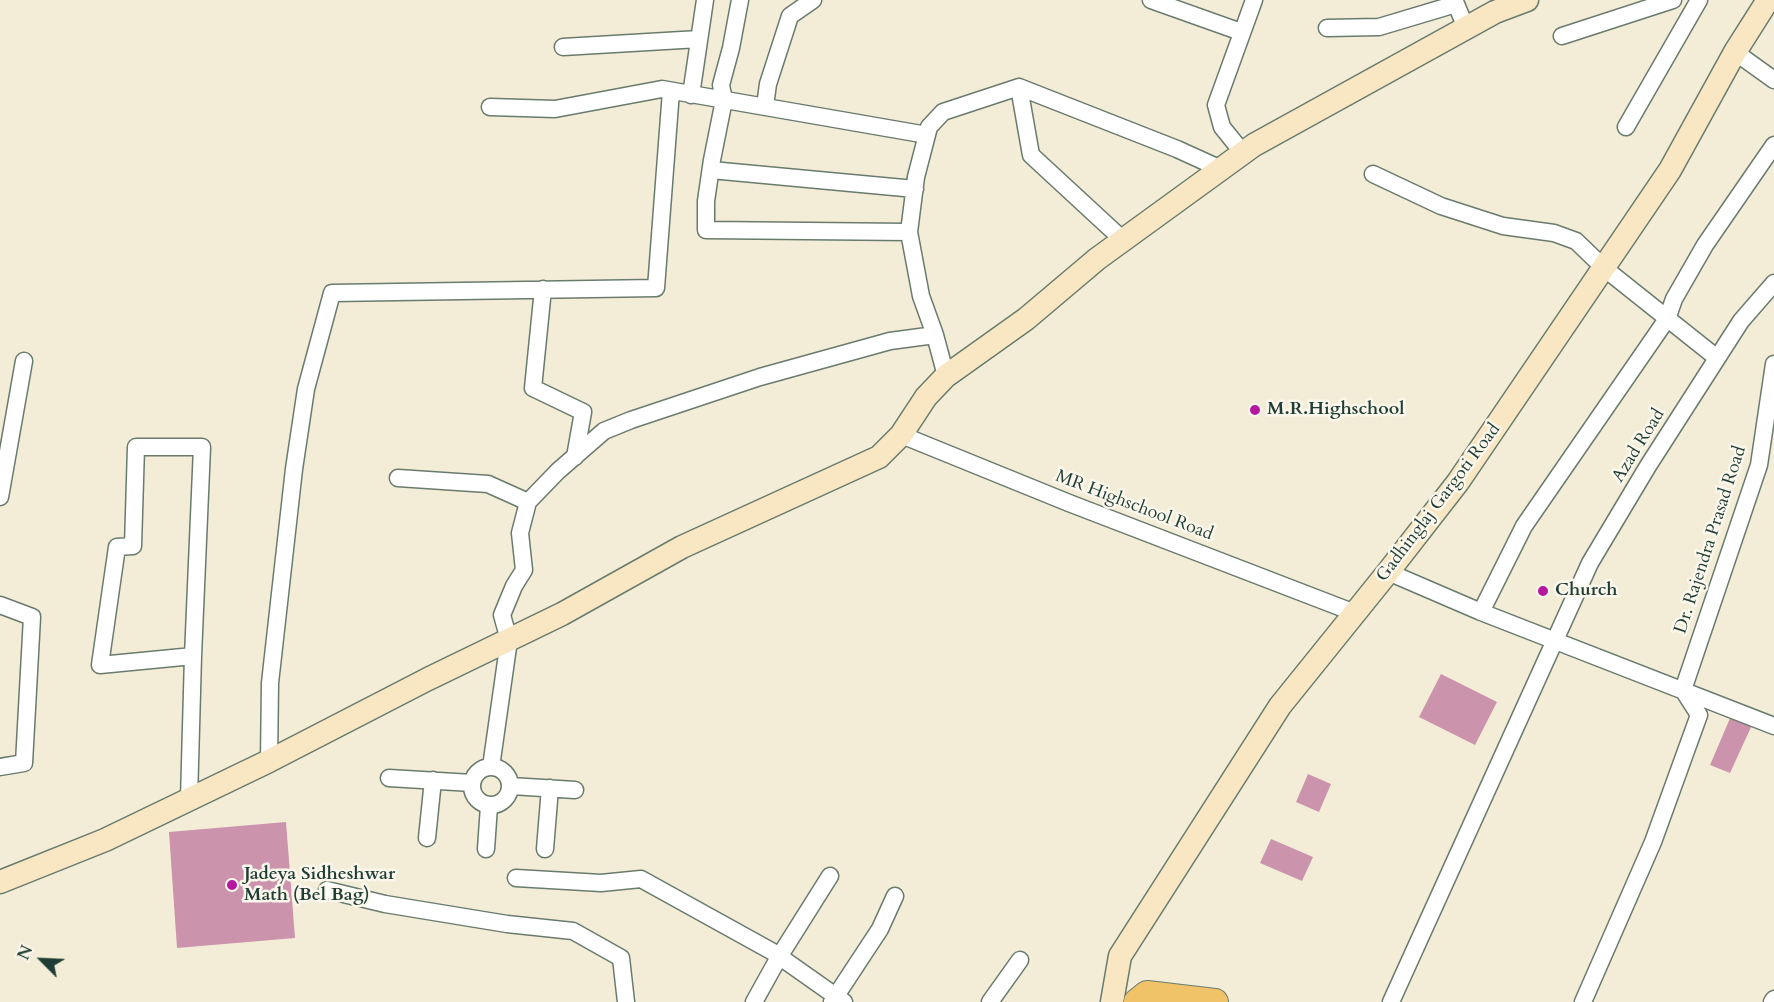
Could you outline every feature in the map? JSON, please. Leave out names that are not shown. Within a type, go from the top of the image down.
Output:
[{"type":"main road","points":[[1137,1002],[1147,994],[1215,1002]]},
{"type":"street","points":[[691,94],[705,0]]},
{"type":"street","points":[[740,0],[721,85],[724,100],[706,201],[706,230],[909,232]]},
{"type":"street","points":[[765,106],[768,84],[790,16],[813,0]]},
{"type":"street","points":[[1150,0],[1241,32]]},
{"type":"street","points":[[1243,153],[1222,127],[1215,105],[1254,0]]},
{"type":"street","points":[[0,882],[105,840],[269,761],[562,614],[682,547],[879,457],[900,435],[926,398],[946,376],[1026,319],[1097,259],[1254,145],[1495,12],[1527,0]]},
{"type":"street","points":[[1562,36],[1673,0]]},
{"type":"street","points":[[1626,127],[1699,0]]},
{"type":"street","name":"Gadhinglaj Gargoti Road","points":[[1112,1002],[1120,956],[1280,706],[1458,482],[1670,170],[1735,52],[1768,0]]},
{"type":"street","points":[[1327,28],[1379,27],[1422,7],[1456,4],[1466,28]]},
{"type":"street","points":[[563,47],[699,39]]},
{"type":"street","points":[[1735,52],[1774,80]]},
{"type":"street","points":[[946,376],[935,334],[921,296],[909,232],[915,189],[927,135],[929,128],[943,112],[1019,87],[1177,149],[1221,169]]},
{"type":"street","points":[[1019,87],[1031,155],[1123,240]]},
{"type":"street","points":[[490,107],[555,109],[662,89],[927,135]]},
{"type":"street","points":[[269,761],[270,683],[294,470],[306,389],[332,293],[656,288],[671,91]]},
{"type":"street","points":[[1481,612],[1524,526],[1667,318],[1674,300],[1705,245],[1774,145]]},
{"type":"street","points":[[711,170],[915,189]]},
{"type":"street","points":[[1372,174],[1441,206],[1503,226],[1554,233],[1576,241],[1604,268],[1717,358]]},
{"type":"street","name":"Azad Road","points":[[1391,1002],[1590,563],[1648,466],[1741,321],[1774,283]]},
{"type":"street","points":[[543,289],[533,388],[583,412],[575,457]]},
{"type":"street","points":[[491,767],[509,640],[502,615],[514,586],[524,570],[520,533],[528,502],[604,432],[631,420],[760,377],[890,341],[935,334]]},
{"type":"street","points":[[0,497],[24,361]]},
{"type":"street","name":"Dr. Rajendra Prasad Road","points":[[1683,690],[1759,465],[1774,364]]},
{"type":"street","name":"MR Highschool Road","points":[[900,435],[1069,503],[1356,613]]},
{"type":"street","points":[[189,799],[192,656],[202,447],[136,447],[133,546],[117,547],[100,665],[192,656]]},
{"type":"street","points":[[398,478],[488,484],[528,502]]},
{"type":"street","points":[[1388,572],[1481,612],[1774,726]]},
{"type":"street","points":[[0,605],[32,617],[24,763],[0,767]]},
{"type":"street","points":[[1583,1002],[1653,842],[1699,715],[1683,690]]},
{"type":"street","points":[[491,767],[507,774],[511,786],[507,798],[496,805],[489,806],[483,804],[474,795],[472,783],[479,771],[491,767]]},
{"type":"street","points":[[389,778],[472,783]]},
{"type":"street","points":[[427,838],[433,780]]},
{"type":"street","points":[[511,786],[575,790]]},
{"type":"street","points":[[545,849],[550,788]]},
{"type":"street","points":[[486,849],[489,806]]},
{"type":"street","points":[[754,1002],[830,876]]},
{"type":"street","points":[[516,878],[601,883],[641,879],[780,957],[837,1000],[880,930],[895,896]]},
{"type":"street","points":[[327,890],[386,904],[507,924],[573,931],[621,958],[626,1002]]},
{"type":"street","points":[[990,1002],[1020,960]]},
{"type":"building","points":[[1441,674],[1497,702],[1475,745],[1419,717]]},
{"type":"building","points":[[1731,716],[1752,725],[1730,773],[1710,765]]},
{"type":"building","points":[[1308,774],[1331,784],[1319,812],[1296,802]]},
{"type":"building","name":"Jadeya Sidheshwar Math (Bel Bag)","points":[[286,822],[295,938],[177,948],[169,832]]},
{"type":"building","points":[[1271,839],[1313,857],[1302,881],[1260,863]]},
{"type":"place","name":"M.R.Highschool","points":[[1255,410]]},
{"type":"place","name":"Church","points":[[1543,591]]},
{"type":"place","name":"Jadeya Sidheshwar Math (Bel Bag)","points":[[232,885]]}]
